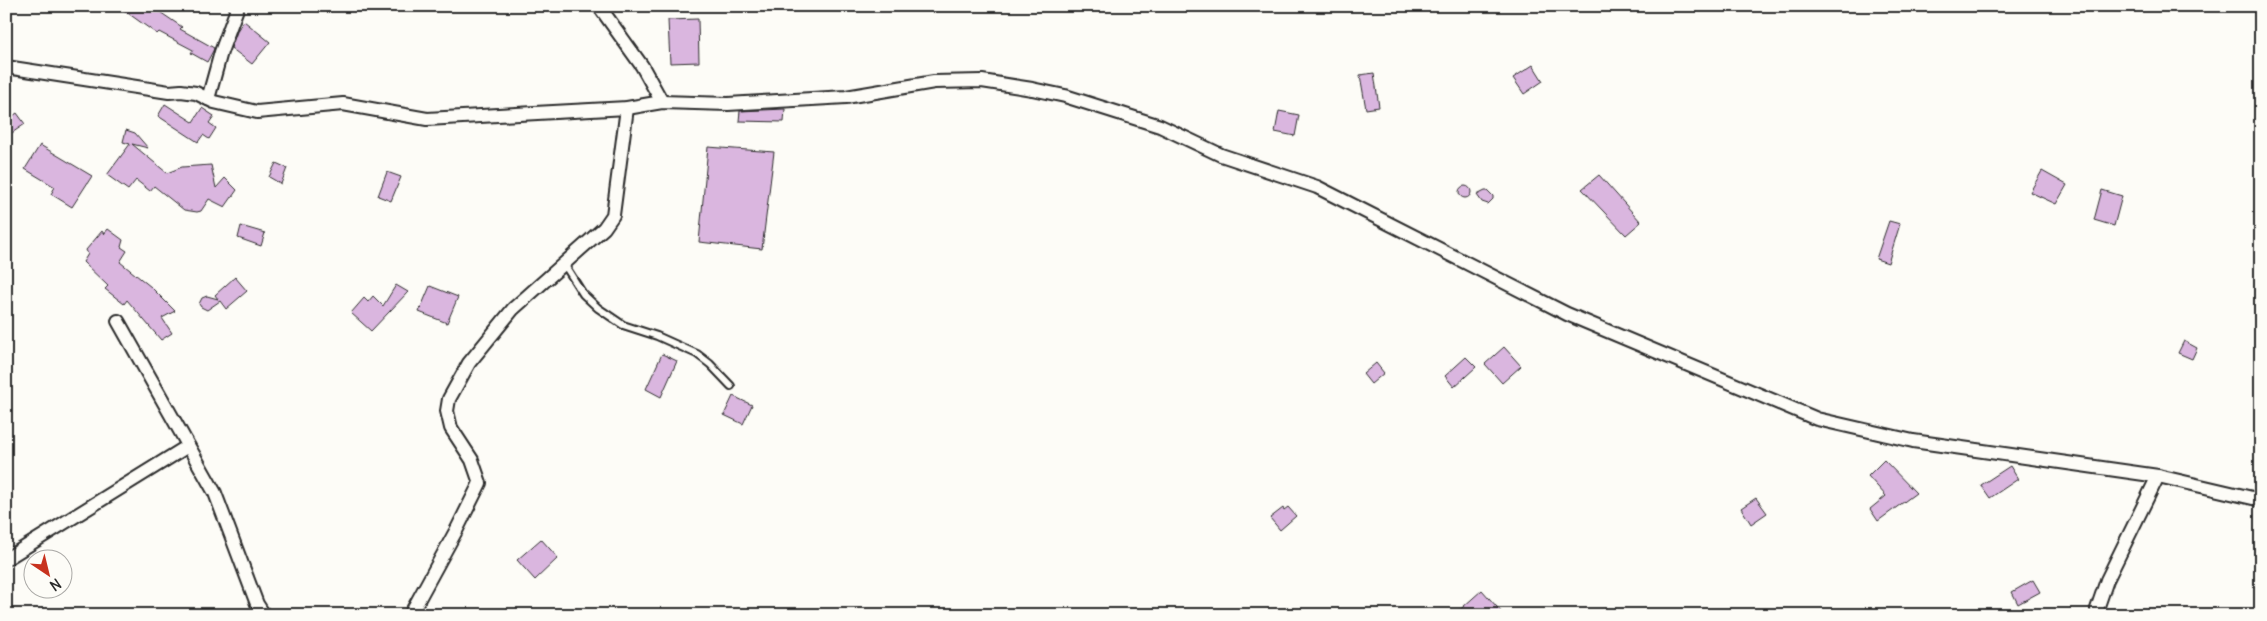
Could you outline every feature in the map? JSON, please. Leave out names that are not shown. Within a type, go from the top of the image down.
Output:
[{"type":"street","points":[[208,100],[220,52],[238,6]]},
{"type":"street","points":[[599,6],[642,66],[662,102]]},
{"type":"street","points":[[6,67],[169,92],[196,93],[208,100],[258,112],[343,104],[427,119],[627,108],[662,102],[728,104],[846,97],[934,82],[982,82],[1065,96],[1160,126],[1221,155],[1317,187],[1567,314],[1817,420],[1913,441],[2158,476],[2261,500]]},
{"type":"street","points":[[410,615],[457,530],[480,483],[472,460],[451,428],[447,411],[449,399],[469,363],[513,309],[604,228],[614,215],[627,108]]},
{"type":"street","points":[[118,321],[215,493],[257,604],[264,615]]},
{"type":"street","points":[[6,559],[188,446]]},
{"type":"street","points":[[2101,615],[2097,610],[2107,580],[2158,476]]},
{"type":"lane","points":[[564,264],[583,294],[611,318],[623,325],[657,336],[697,354],[710,364],[731,386]]},
{"type":"building","points":[[118,6],[151,6],[182,27],[180,29],[214,48],[207,62],[191,53],[193,50],[159,32],[157,34]]},
{"type":"building","points":[[698,19],[699,62],[670,63],[668,20]]},
{"type":"building","points":[[244,21],[270,42],[252,64],[231,48],[238,29]]},
{"type":"building","points":[[1533,65],[1543,81],[1524,94],[1513,78]]},
{"type":"building","points":[[1374,73],[1379,107],[1366,109],[1360,75]]},
{"type":"building","points":[[165,104],[193,122],[202,108],[214,116],[209,123],[216,128],[209,139],[203,135],[198,142],[158,116]]},
{"type":"building","points":[[785,109],[784,122],[739,121],[740,111]]},
{"type":"building","points":[[1279,111],[1299,115],[1295,136],[1275,132]]},
{"type":"building","points":[[17,113],[25,124],[6,137],[6,121]]},
{"type":"building","points":[[126,130],[135,133],[148,148],[132,144],[167,173],[182,167],[211,165],[216,188],[225,178],[237,190],[225,207],[209,199],[201,211],[197,212],[184,210],[154,186],[150,191],[136,180],[128,190],[107,175],[130,144],[123,142]]},
{"type":"building","points":[[40,145],[92,176],[72,207],[51,194],[55,187],[25,169]]},
{"type":"building","points":[[708,147],[774,152],[762,249],[699,242]]},
{"type":"building","points":[[276,163],[287,168],[281,184],[269,177]]},
{"type":"building","points":[[2042,171],[2067,185],[2056,204],[2030,192]]},
{"type":"building","points":[[387,172],[401,177],[391,201],[378,196]]},
{"type":"building","points":[[1599,175],[1641,222],[1626,235],[1582,189]]},
{"type":"building","points":[[1467,186],[1470,187],[1470,197],[1463,198],[1460,197],[1459,190],[1460,187]]},
{"type":"building","points":[[2102,190],[2122,196],[2114,226],[2094,220]]},
{"type":"building","points":[[1488,191],[1493,196],[1493,199],[1488,204],[1482,202],[1477,195]]},
{"type":"building","points":[[1889,221],[1900,224],[1888,263],[1876,259]]},
{"type":"building","points":[[241,226],[265,233],[261,246],[238,238]]},
{"type":"building","points":[[108,229],[123,240],[121,247],[127,251],[120,262],[151,287],[175,311],[162,318],[172,333],[161,340],[127,300],[124,304],[105,289],[108,286],[83,262],[88,254],[86,250],[102,231],[104,234]]},
{"type":"building","points":[[235,277],[247,291],[226,309],[220,301],[207,310],[201,307],[199,304],[202,298],[207,296],[218,299],[215,295]]},
{"type":"building","points":[[396,285],[408,292],[371,331],[351,313],[364,298],[368,302],[373,296],[383,306]]},
{"type":"building","points":[[430,286],[458,297],[447,323],[419,312]]},
{"type":"building","points":[[2184,341],[2197,348],[2192,359],[2178,353]]},
{"type":"building","points":[[1504,347],[1521,366],[1502,383],[1485,364]]},
{"type":"building","points":[[662,354],[677,361],[661,397],[646,389]]},
{"type":"building","points":[[1466,357],[1476,367],[1454,387],[1445,376]]},
{"type":"building","points":[[1376,363],[1384,373],[1371,384],[1363,374]]},
{"type":"building","points":[[733,396],[752,405],[743,424],[724,415]]},
{"type":"building","points":[[1884,460],[1916,493],[1878,521],[1870,509],[1886,496],[1868,476]]},
{"type":"building","points":[[2010,466],[2018,479],[1990,498],[1981,485]]},
{"type":"building","points":[[1756,498],[1767,513],[1751,524],[1741,508]]},
{"type":"building","points":[[1288,507],[1296,516],[1280,530],[1270,518],[1283,508],[1284,510]]},
{"type":"building","points":[[541,539],[558,558],[535,580],[517,560]]},
{"type":"building","points":[[2033,580],[2040,592],[2018,604],[2012,592]]},
{"type":"building","points":[[1482,590],[1504,615],[1454,615]]}]
